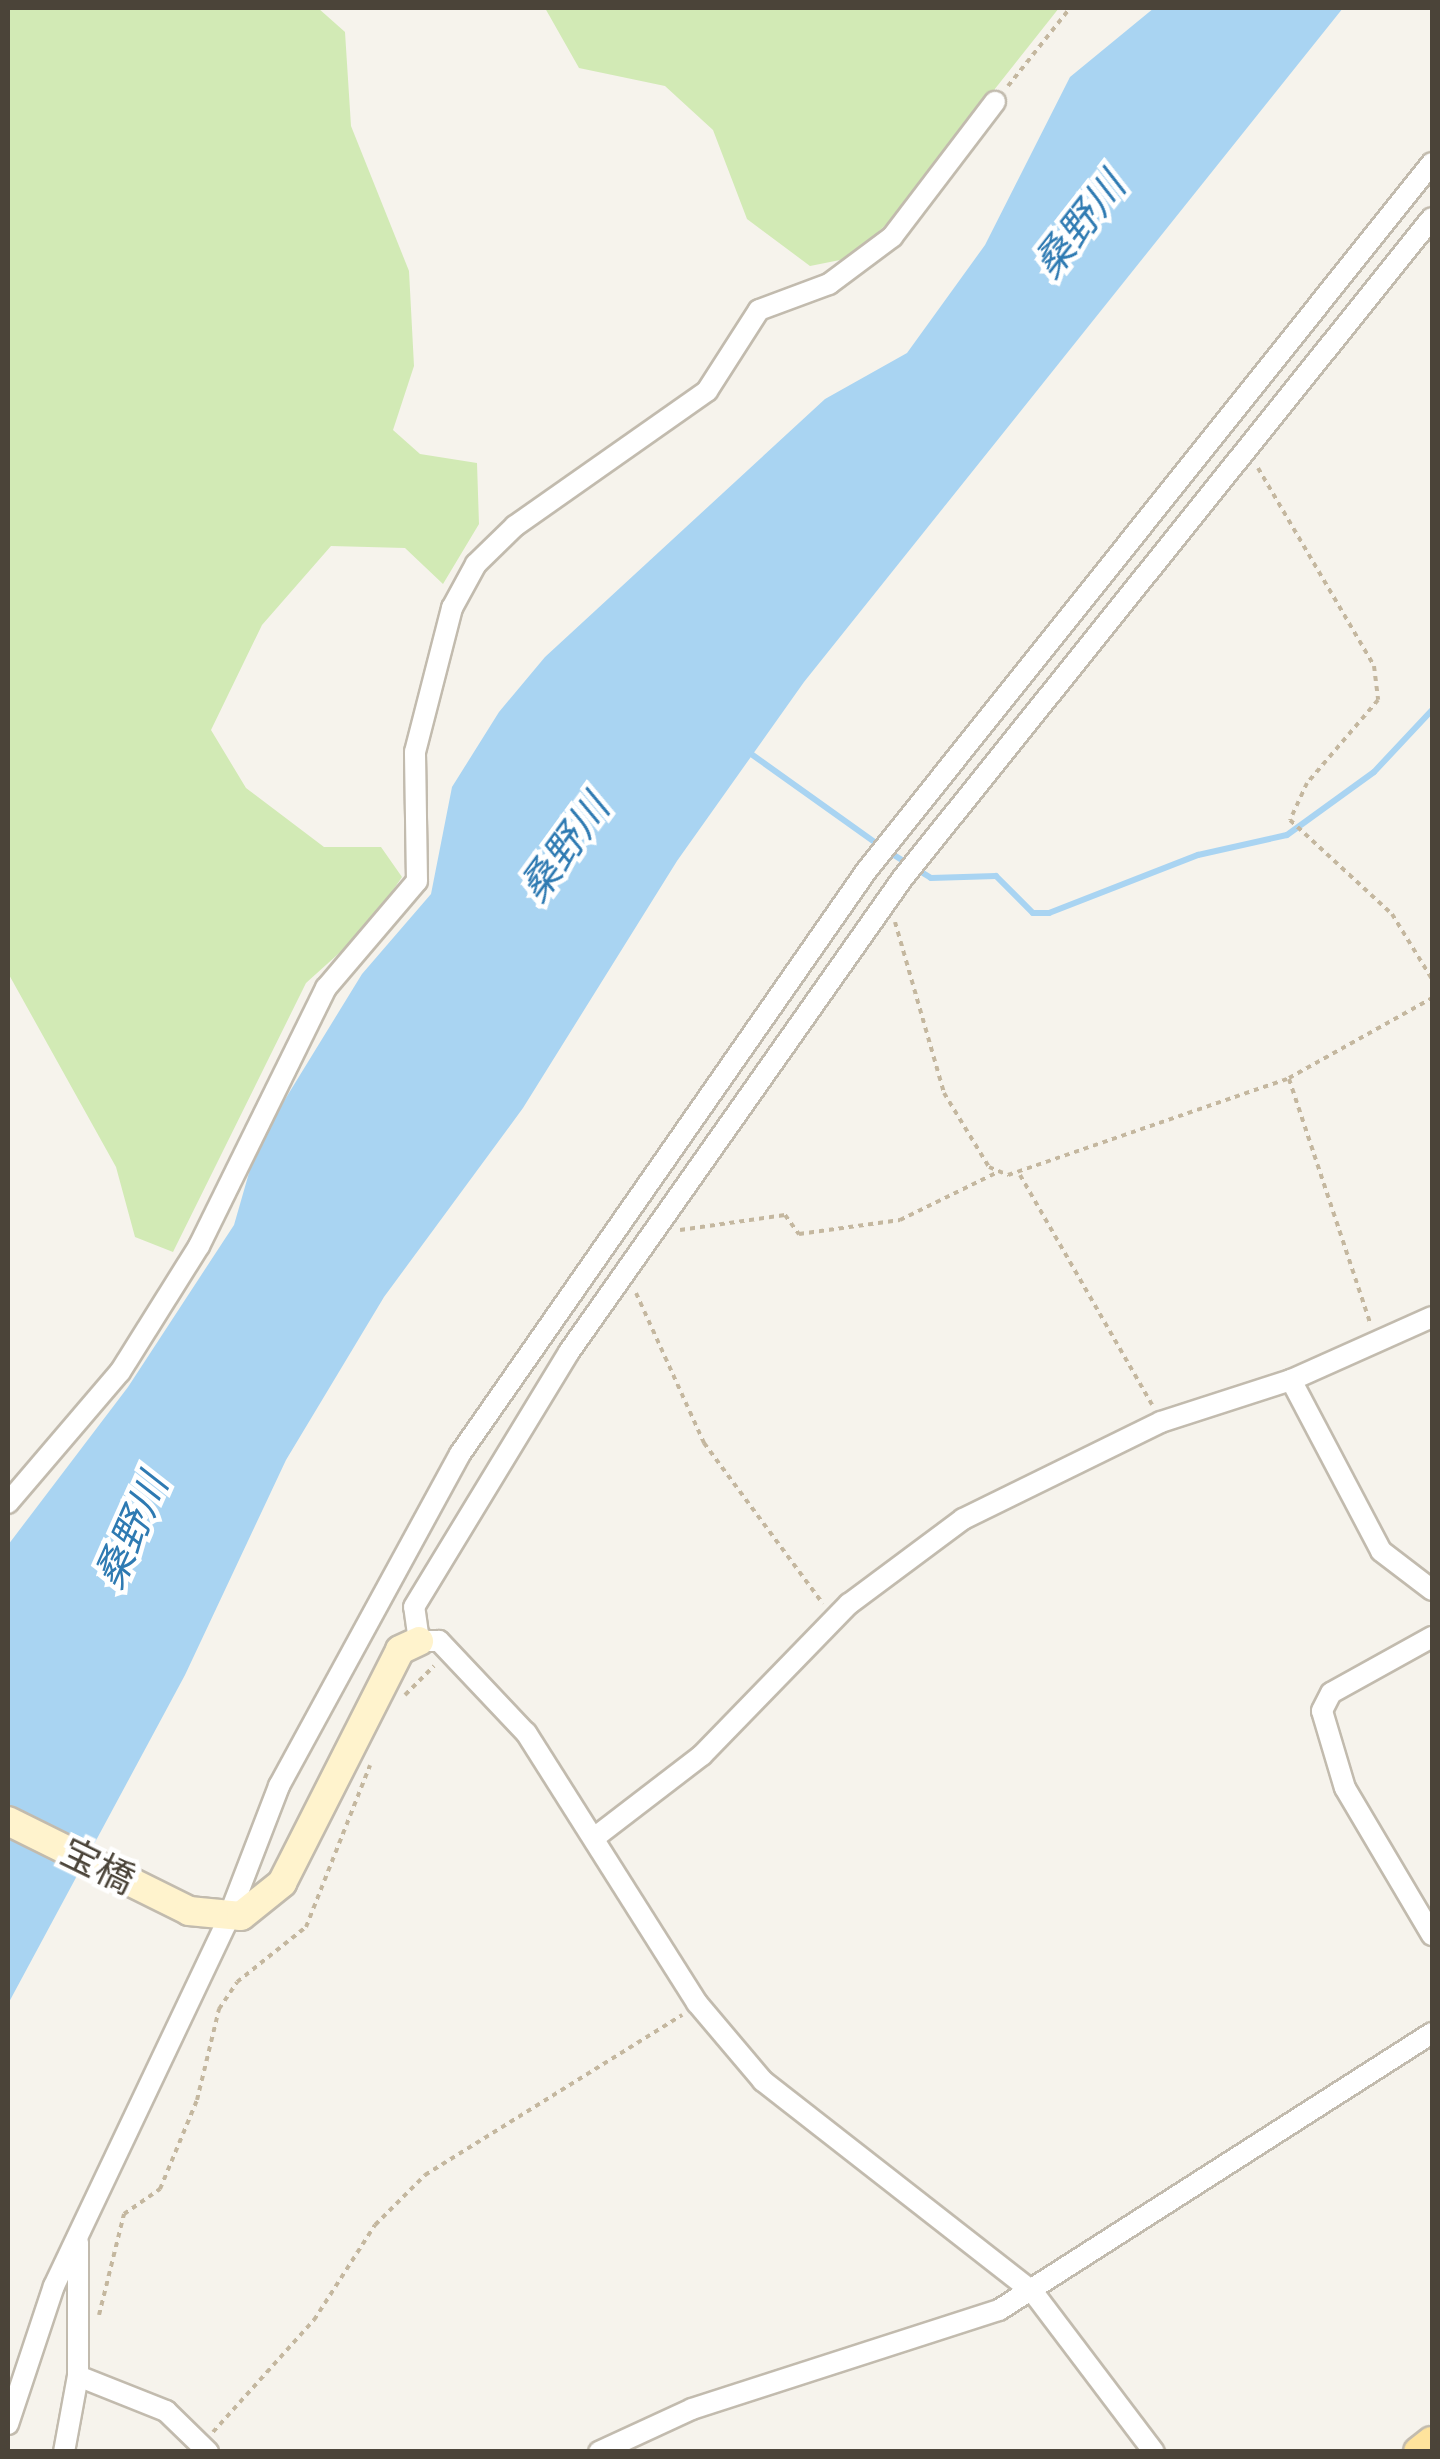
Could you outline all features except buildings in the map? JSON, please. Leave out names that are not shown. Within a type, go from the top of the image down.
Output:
[{"type":"main road","points":[[1419,2452],[1432,2442]]},
{"type":"street","points":[[8,1503],[120,1372],[199,1246],[326,988],[417,881],[414,752],[452,608],[476,564],[515,526],[707,391],[731,367],[743,325],[759,310],[828,284],[892,237],[996,102]]},
{"type":"street","points":[[8,2424],[78,2242],[227,1921],[279,1786],[460,1454],[585,1265],[867,870],[1432,163]]},
{"type":"street","points":[[419,1641],[414,1607],[515,1434],[883,907],[1432,218]]},
{"type":"street","points":[[594,1838],[702,1755],[834,1622],[963,1519],[1161,1422],[1292,1380],[1432,1316]]},
{"type":"street","points":[[1292,1380],[1381,1551],[1432,1590]]},
{"type":"street","points":[[1432,1637],[1331,1693],[1322,1711],[1344,1788],[1432,1935]]},
{"type":"street","points":[[227,1921],[282,1883],[400,1650],[419,1641],[448,1650],[526,1733],[697,2003],[763,2081],[1033,2292],[1154,2452]]},
{"type":"street","name":"宝橋","points":[[8,1821],[189,1911],[227,1921]]},
{"type":"street","points":[[599,2452],[692,2409],[1033,2292],[1092,2244],[1431,2037]]},
{"type":"street","points":[[64,2452],[78,2376],[78,2242]]},
{"type":"street","points":[[78,2376],[166,2412],[206,2449]]},
{"type":"path","points":[[996,102],[1070,8]]},
{"type":"path","points":[[1242,453],[1280,500],[1374,666],[1378,700],[1307,783],[1290,820],[1392,914],[1432,980]]},
{"type":"path","points":[[883,907],[895,921],[944,1093],[998,1172]]},
{"type":"path","points":[[653,1233],[785,1216],[799,1234],[900,1220],[998,1172],[1020,1175],[1289,1078],[1432,998]]},
{"type":"path","points":[[1289,1078],[1338,1245],[1350,1250],[1383,1340]]},
{"type":"path","points":[[1020,1175],[1161,1422]]},
{"type":"path","points":[[626,1270],[704,1444],[834,1622]]},
{"type":"path","points":[[397,1703],[448,1650]]},
{"type":"path","points":[[97,2323],[124,2214],[160,2189],[197,2100],[219,2009],[237,1982],[306,1927],[372,1758]]},
{"type":"path","points":[[206,2449],[314,2320],[375,2225],[425,2175],[697,2003]]},
{"type":"green space","points":[[8,8],[318,8],[345,32],[351,126],[409,271],[414,366],[393,430],[420,454],[477,463],[479,524],[443,584],[405,548],[331,546],[262,625],[211,730],[246,788],[324,847],[381,847],[402,877],[367,928],[306,983],[173,1252],[135,1237],[116,1167],[8,973]]},
{"type":"green space","points":[[545,8],[1059,8],[891,220],[850,258],[810,266],[747,219],[713,130],[665,86],[579,68]]},
{"type":"water","name":"桑野川","points":[[1154,8],[1343,8],[804,682],[677,861],[523,1108],[384,1297],[286,1460],[185,1675],[8,2004],[8,1545],[128,1387],[234,1225],[257,1145],[362,974],[431,894],[452,787],[499,712],[545,657],[825,399],[907,353],[985,245],[1070,77]]},
{"type":"waterway","points":[[889,852],[931,878],[996,876],[1033,913],[1049,913],[1198,855],[1287,835],[1374,772],[1432,710]]},
{"type":"waterway","points":[[747,751],[879,845]]}]
